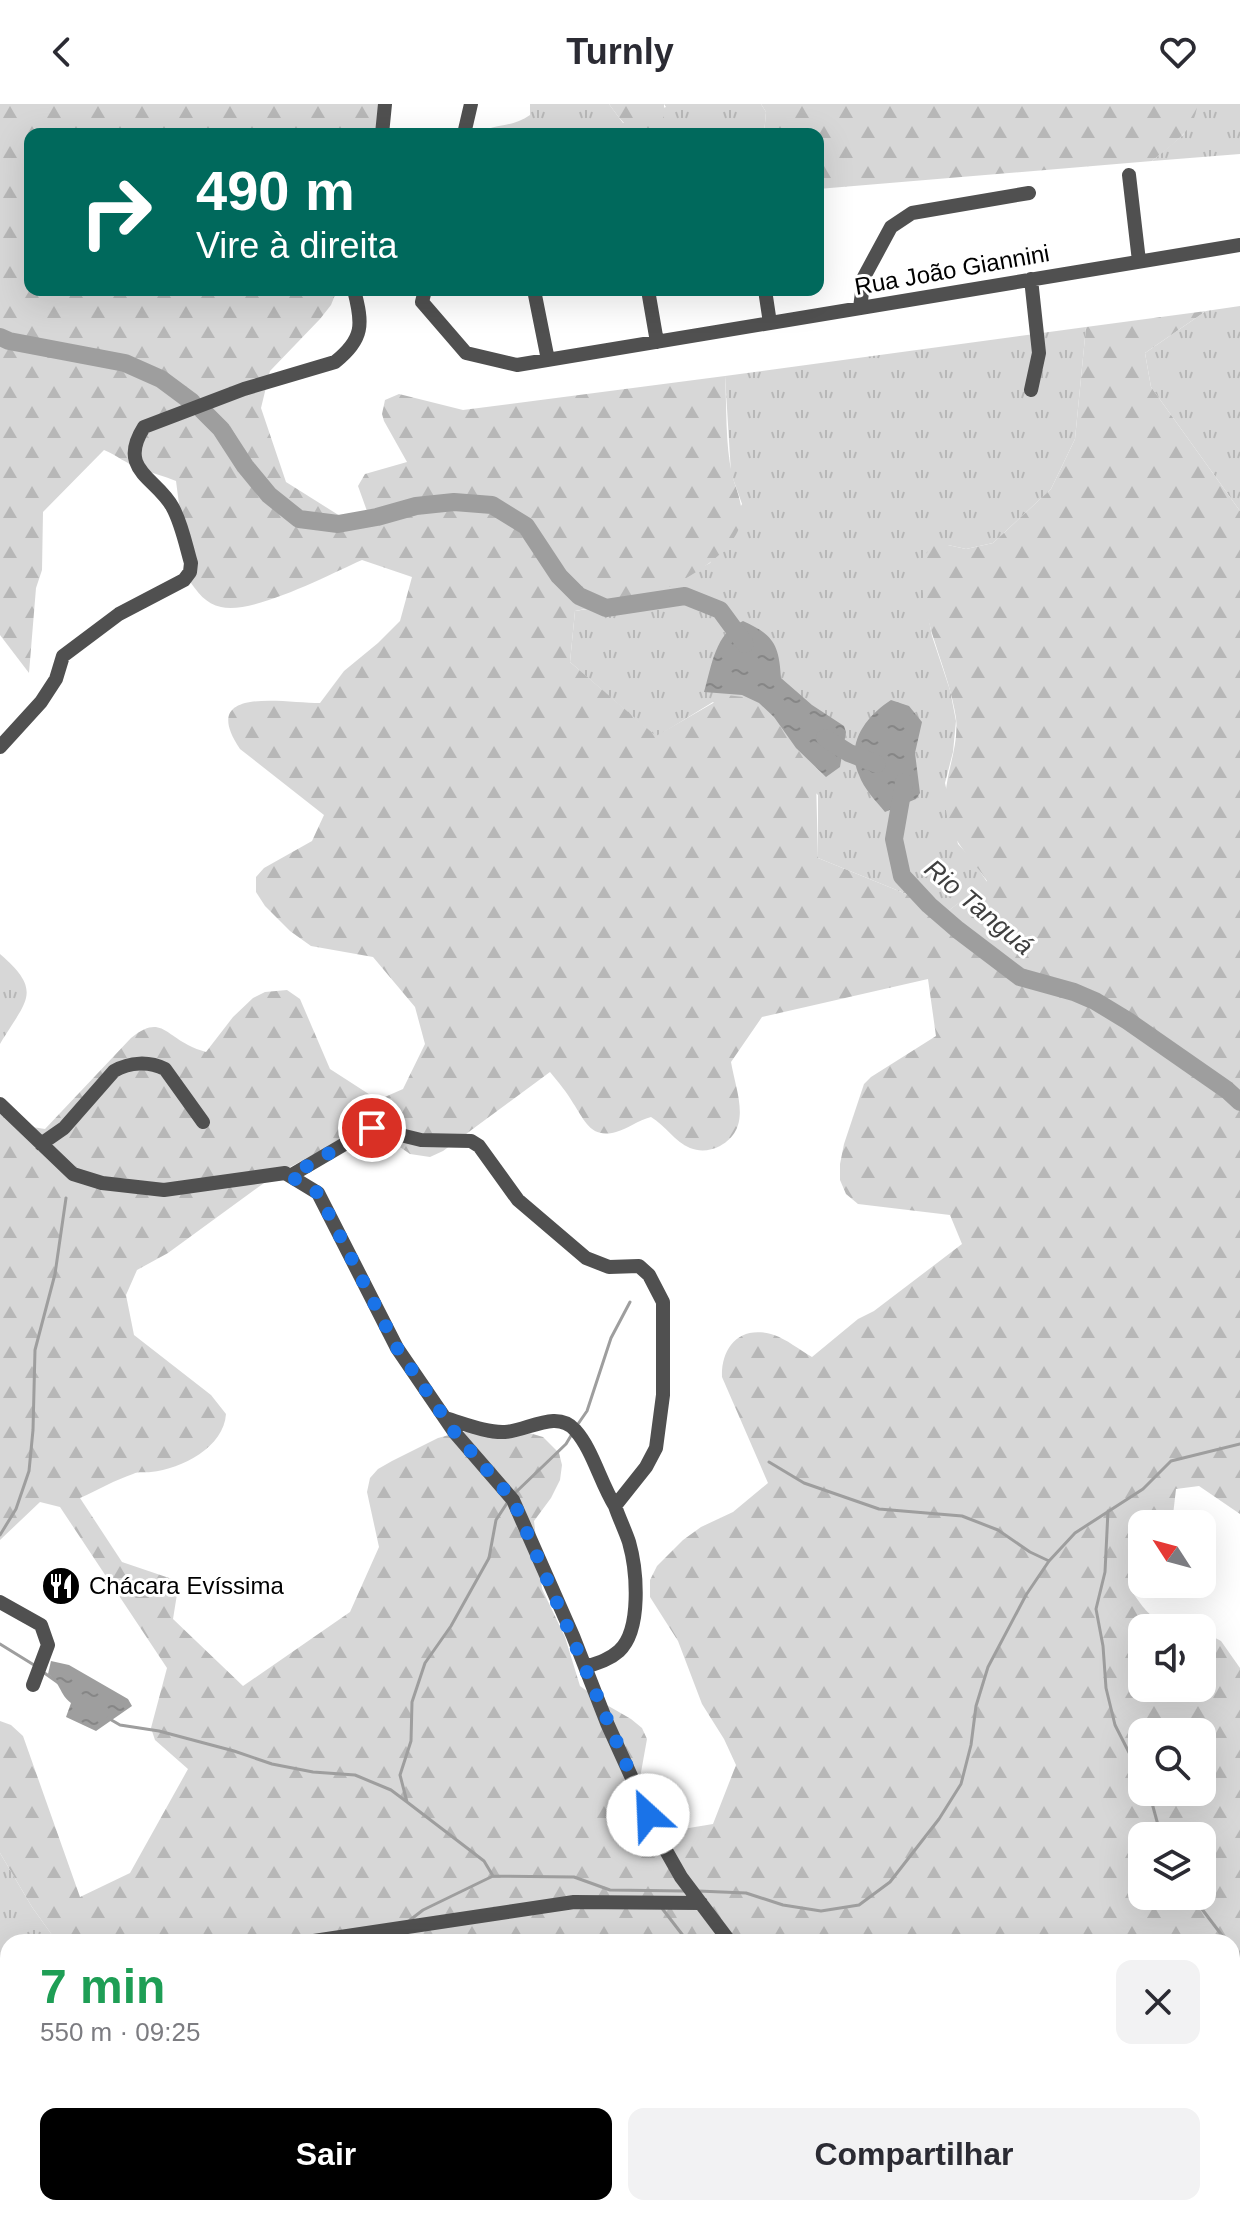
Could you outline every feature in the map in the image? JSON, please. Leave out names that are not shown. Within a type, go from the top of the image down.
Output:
[{"type":"street","points":[[383,128],[385,104]]},
{"type":"street","points":[[465,128],[471,104]]},
{"type":"street","points":[[1129,175],[1139,261]]},
{"type":"street","points":[[860,308],[864,277],[891,227],[912,213],[1029,193]]},
{"type":"street","name":"Rua João Giannini","points":[[424,296],[422,302],[466,353],[517,365],[1240,245]]},
{"type":"street","points":[[1031,279],[1039,353],[1031,390]]},
{"type":"street","points":[[0,747],[41,702],[56,679],[63,656],[119,614],[184,580],[190,572],[191,563],[173,506],[145,478],[134,456],[136,439],[144,427],[244,389],[335,362],[358,337],[362,318],[356,296]]},
{"type":"street","points":[[535,296],[548,360]]},
{"type":"street","points":[[649,296],[657,342]]},
{"type":"street","points":[[766,296],[770,323]]},
{"type":"street","points":[[41,1144],[64,1128],[114,1071],[137,1063],[165,1069],[203,1122]]},
{"type":"street","points":[[0,1104],[73,1174],[102,1183],[164,1190],[285,1173],[318,1193],[397,1348],[445,1418],[513,1500],[660,1840],[681,1877],[724,1934]]},
{"type":"street","points":[[290,1176],[372,1128],[421,1140],[471,1141],[479,1146],[518,1200],[586,1258],[609,1267],[639,1266],[649,1275],[663,1302],[663,1395],[656,1448],[646,1467],[615,1506]]},
{"type":"street","points":[[445,1418],[500,1432],[554,1420],[565,1422],[586,1444],[630,1543],[635,1588],[634,1626],[630,1638],[608,1660],[585,1667]]},
{"type":"street","points":[[0,1602],[41,1625],[48,1645],[33,1685]]},
{"type":"street","points":[[360,1934],[574,1902],[701,1903]]},
{"type":"green space","points":[[0,104],[382,104],[382,128],[24,128],[24,296],[335,296],[320,319],[270,371],[261,408],[286,482],[348,521],[367,511],[358,486],[365,474],[407,462],[382,414],[385,400],[399,394],[463,410],[725,376],[728,450],[741,509],[736,536],[713,560],[665,589],[629,603],[575,611],[570,662],[656,736],[727,695],[751,698],[765,707],[786,730],[816,779],[818,858],[948,911],[987,881],[960,845],[948,820],[946,794],[955,744],[956,718],[928,618],[922,578],[923,557],[934,545],[966,549],[993,543],[1051,489],[1075,439],[1086,327],[1206,311],[1145,353],[1151,387],[1240,511],[1240,1514],[1199,1486],[1176,1489],[1174,1510],[1128,1510],[1128,1598],[1137,1598],[1150,1614],[1128,1614],[1128,1702],[1216,1702],[1216,1638],[1240,1668],[1240,1934],[51,1934],[0,1853],[0,1721],[11,1725],[23,1736],[80,1897],[130,1873],[188,1769],[155,1740],[151,1728],[167,1668],[60,1507],[40,1502],[0,1540],[0,1097],[19,1125],[45,1129],[140,1031],[161,1028],[206,1052],[233,1017],[253,998],[265,992],[287,990],[300,999],[330,1069],[378,1100],[403,1089],[425,1044],[415,1007],[373,957],[311,946],[290,931],[265,906],[256,892],[256,877],[264,868],[312,841],[324,815],[240,749],[230,729],[229,715],[237,706],[250,702],[320,703],[344,671],[400,621],[412,577],[362,560],[252,605],[235,608],[211,603],[189,580],[176,481],[135,466],[104,450],[43,512],[42,570],[36,588],[29,673],[0,635]],"holes":[[[928,979],[936,1036],[864,1084],[844,1144],[840,1180],[846,1194],[858,1204],[950,1215],[962,1244],[874,1311],[858,1319],[812,1357],[783,1339],[762,1332],[743,1335],[735,1340],[725,1356],[722,1377],[768,1483],[733,1512],[701,1527],[683,1540],[657,1566],[650,1580],[650,1597],[678,1641],[702,1704],[736,1765],[713,1824],[665,1832],[634,1811],[647,1739],[642,1728],[631,1719],[580,1686],[565,1637],[542,1589],[534,1521],[551,1498],[560,1480],[562,1465],[559,1453],[543,1437],[526,1432],[460,1432],[438,1438],[378,1469],[370,1478],[367,1492],[379,1547],[350,1612],[243,1686],[173,1619],[178,1588],[175,1580],[122,1562],[80,1498],[135,1473],[163,1470],[188,1461],[218,1437],[226,1414],[211,1395],[134,1335],[126,1295],[137,1270],[168,1253],[275,1175],[362,1129],[384,1136],[410,1154],[430,1157],[443,1151],[550,1072],[585,1122],[595,1131],[607,1134],[616,1132],[651,1117],[690,1148],[716,1148],[730,1138],[739,1119],[740,1108],[731,1062],[762,1017]]]},
{"type":"green space","points":[[530,104],[609,104],[623,123],[666,107],[664,104],[761,104],[766,112],[765,128],[490,128],[530,115]]},
{"type":"green space","points":[[609,104],[664,104],[664,120],[655,128],[630,128]]},
{"type":"green space","points":[[761,104],[1197,104],[1196,114],[1187,130],[1152,161],[824,188],[824,128],[765,128],[766,112]]},
{"type":"green space","points":[[1197,104],[1240,104],[1240,154],[1152,161],[1183,135]]},
{"type":"green space","points":[[1240,306],[1240,511],[1151,387],[1145,353],[1206,311]]},
{"type":"green space","points":[[1086,327],[1075,439],[1051,489],[993,543],[966,549],[948,545],[923,589],[932,636],[950,690],[956,721],[953,752],[945,783],[958,844],[987,882],[948,911],[818,858],[818,795],[713,702],[656,737],[570,662],[575,611],[636,601],[710,563],[742,504],[731,473],[725,376]]},
{"type":"green space","points":[[0,954],[22,978],[26,997],[0,1044]]},
{"type":"green space","points":[[0,1853],[51,1934],[0,1934]]},
{"type":"water","points":[[743,621],[762,631],[773,642],[779,657],[781,678],[812,705],[844,726],[846,732],[840,767],[826,777],[796,748],[774,717],[759,703],[742,695],[704,692],[720,642],[726,633]]},
{"type":"water","points":[[891,700],[909,706],[922,722],[915,753],[920,793],[916,799],[885,812],[861,780],[855,764],[855,752],[856,742],[866,723]]},
{"type":"water","points":[[51,1661],[69,1665],[128,1699],[132,1706],[96,1731],[66,1717],[71,1703],[48,1674]]},
{"type":"waterway","name":"Rio Tanguá","points":[[0,337],[125,363],[161,379],[192,402]]},
{"type":"waterway","name":"Rio Tanguá","points":[[202,410],[221,429],[269,495],[299,519],[338,524],[416,506],[454,502],[492,505],[526,526],[559,576],[579,596],[606,608],[685,596],[720,610],[745,644]]},
{"type":"waterway","name":"Rio Tanguá","points":[[825,738],[849,753],[877,764]]},
{"type":"waterway","name":"Rio Tanguá","points":[[904,782],[894,839],[902,876],[929,905],[1020,977],[1095,1001],[1128,1021],[1240,1102]]},
{"type":"waterway","points":[[0,1535],[16,1509],[29,1471],[35,1350],[55,1274],[66,1198]]},
{"type":"waterway","points":[[578,1424],[587,1411],[611,1338],[630,1302]]},
{"type":"waterway","points":[[514,1494],[566,1444],[572,1434]]},
{"type":"waterway","points":[[698,1891],[746,1893],[783,1905],[821,1911],[859,1905],[890,1882],[939,1819],[961,1784],[971,1745],[976,1706],[988,1667],[1026,1595],[1049,1561],[1075,1533],[1143,1489],[1171,1461],[1240,1444]]},
{"type":"waterway","points":[[769,1462],[804,1483],[879,1509],[962,1516],[998,1530],[1049,1561]]},
{"type":"waterway","points":[[407,1802],[400,1775],[411,1741],[412,1702],[425,1663],[451,1626],[489,1558],[496,1520],[509,1500]]},
{"type":"waterway","points":[[1108,1511],[1105,1572],[1096,1609],[1106,1688],[1115,1725],[1128,1751]]},
{"type":"waterway","points":[[0,1644],[34,1665]]},
{"type":"waterway","points":[[43,1672],[60,1684]]},
{"type":"waterway","points":[[108,1718],[120,1725],[159,1731],[272,1764],[313,1772],[355,1775],[391,1790],[484,1861],[493,1876]]},
{"type":"waterway","points":[[1153,1806],[1157,1822]]},
{"type":"waterway","points":[[410,1920],[423,1910],[493,1876],[574,1877],[610,1890],[684,1891]]},
{"type":"waterway","points":[[661,1907],[682,1934]]},
{"type":"waterway","points":[[1203,1910],[1221,1934]]},
{"type":"place","name":"Chácara Evíssima","points":[[61,1586]]},
{"type":"route","points":[[372,1128],[290,1176],[318,1193],[397,1348],[455,1433],[513,1500],[648,1815]]}]
